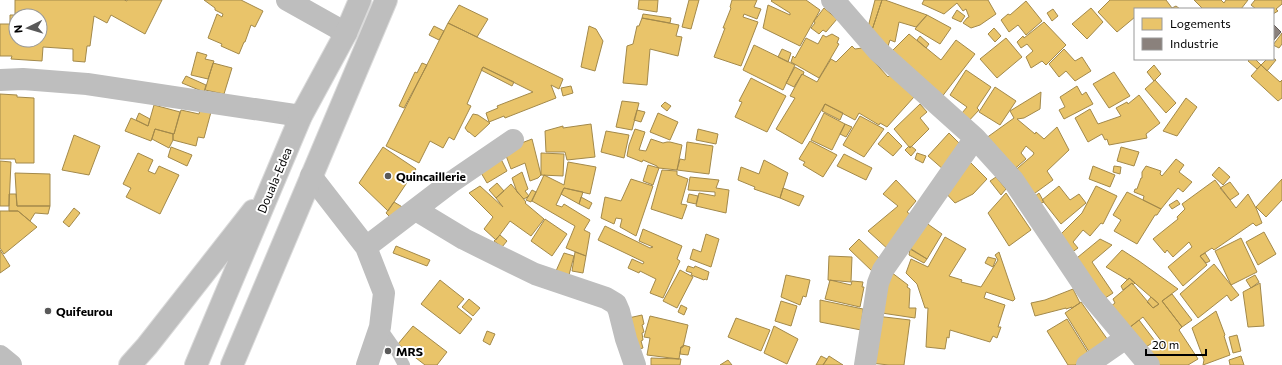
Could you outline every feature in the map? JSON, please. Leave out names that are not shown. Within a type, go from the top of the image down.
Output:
[{"type":"main road","points":[[286,0],[346,33]]},
{"type":"main road","name":"Douala-Edea","points":[[196,365],[301,116],[346,33],[360,0]]},
{"type":"main road","points":[[232,365],[386,0]]},
{"type":"main road","points":[[838,2],[878,51],[975,138],[1012,180],[1092,296],[1149,365]]},
{"type":"main road","points":[[0,80],[23,79],[87,84],[301,116]]},
{"type":"main road","points":[[865,365],[878,283],[883,270],[975,138]]},
{"type":"main road","points":[[366,247],[450,183],[514,140]]},
{"type":"main road","points":[[311,176],[366,247],[384,293],[380,327],[367,365]]},
{"type":"main road","points":[[130,365],[152,340],[270,190]]},
{"type":"main road","points":[[416,210],[464,239],[535,274],[606,298],[616,304],[635,365]]},
{"type":"main road","points":[[1087,365],[1126,338]]},
{"type":"main road","points":[[0,356],[11,365]]},
{"type":"lane","points":[[380,327],[396,350],[404,365]]},
{"type":"building: Logements","points":[[15,0],[162,0],[145,34],[111,15],[107,23],[94,16],[90,46],[87,46],[85,62],[73,61],[73,49],[48,47],[48,8],[15,8]]},
{"type":"building: Logements","points":[[204,0],[241,0],[263,11],[255,27],[251,25],[239,54],[208,38],[217,14],[222,17],[223,14],[215,10],[215,8]]},
{"type":"building: Logements","points":[[639,0],[658,0],[657,12],[638,9]]},
{"type":"building: Logements","points":[[689,0],[699,0],[691,29],[682,27]]},
{"type":"building: Logements","points":[[732,0],[757,0],[754,7],[761,9],[757,19],[744,14],[743,17],[758,22],[741,66],[714,57],[725,28],[723,28],[731,8]]},
{"type":"building: Logements","points":[[806,0],[820,10],[800,46],[763,28],[768,5],[790,15],[790,13],[771,1]]},
{"type":"building: Logements","points":[[875,0],[882,0],[871,33],[867,31]]},
{"type":"building: Logements","points":[[882,0],[927,15],[916,27],[899,22],[895,42],[890,40],[886,52],[869,39]]},
{"type":"building: Logements","points":[[924,0],[988,0],[996,14],[980,25],[971,28],[963,23],[969,17],[966,9],[963,11],[957,3],[944,14],[922,4]]},
{"type":"building: Logements","points":[[1110,0],[1166,0],[1172,8],[1134,8],[1134,18],[1117,32],[1098,12]]},
{"type":"building: Logements","points":[[1194,0],[1221,0],[1224,3],[1226,0],[1248,0],[1242,8],[1202,8]]},
{"type":"building: Logements","points":[[1255,0],[1282,0],[1282,4],[1276,9],[1278,11],[1274,13],[1274,8],[1255,8],[1251,5]]},
{"type":"building: Logements","points":[[1026,1],[1042,21],[1026,35],[1018,25],[1009,32],[1001,20],[1008,14],[1010,15]]},
{"type":"building: Logements","points":[[459,5],[488,19],[477,37],[448,23]]},
{"type":"building: Logements","points":[[824,8],[837,19],[826,32],[823,30],[819,34],[811,28],[815,23],[814,21]]},
{"type":"building: Logements","points":[[1091,8],[1103,22],[1087,39],[1072,24]]},
{"type":"building: Logements","points":[[1053,9],[1058,16],[1052,21],[1047,13]]},
{"type":"building: Logements","points":[[957,10],[965,16],[961,22],[952,18]]},
{"type":"building: Logements","points":[[643,14],[671,18],[670,23],[642,18]]},
{"type":"building: Logements","points":[[927,15],[951,28],[940,44],[915,29]]},
{"type":"building: Logements","points":[[642,18],[679,25],[676,36],[682,37],[678,56],[650,49],[647,85],[623,83],[627,46],[633,44],[637,26],[639,26]]},
{"type":"building: Logements","points":[[1044,22],[1066,45],[1046,65],[1042,61],[1031,68],[1026,57],[1033,51],[1027,44],[1021,48],[1017,42],[1023,36],[1024,38]]},
{"type":"building: Logements","points":[[448,23],[563,79],[559,89],[551,85],[556,98],[505,118],[504,116],[489,122],[486,113],[498,108],[497,106],[533,92],[483,67],[467,104],[471,106],[454,140],[449,137],[443,148],[430,141],[419,163],[386,146]]},
{"type":"building: Logements","points":[[0,24],[8,24],[8,48],[43,48],[42,61],[11,59],[12,56],[0,56]]},
{"type":"building: Logements","points":[[434,26],[444,31],[439,40],[429,35]]},
{"type":"building: Logements","points":[[589,26],[596,29],[603,41],[595,71],[581,67]]},
{"type":"building: Logements","points":[[994,28],[1001,36],[995,42],[988,34]]},
{"type":"building: Logements","points":[[1282,33],[1282,44],[1279,48],[1274,46]]},
{"type":"building: Logements","points":[[832,34],[839,38],[837,43],[839,44],[819,78],[791,62],[793,56],[795,58],[806,38],[818,44],[823,35],[826,37]]},
{"type":"building: Logements","points":[[909,34],[941,60],[956,40],[975,54],[941,98],[888,55]]},
{"type":"building: Logements","points":[[920,36],[929,44],[926,48],[917,40]]},
{"type":"building: Logements","points":[[1006,38],[1022,57],[997,78],[980,59]]},
{"type":"building: Logements","points":[[754,45],[795,65],[783,90],[743,70]]},
{"type":"building: Logements","points":[[852,46],[855,49],[862,48],[888,77],[890,75],[914,97],[887,127],[880,123],[879,125],[859,113],[855,120],[825,104],[802,144],[776,129],[795,98],[790,96],[802,74],[817,82],[831,59],[836,62]]},
{"type":"building: Logements","points":[[782,49],[791,53],[788,62],[778,57]]},
{"type":"building: Logements","points":[[1064,49],[1075,61],[1082,57],[1091,71],[1075,81],[1066,71],[1059,77],[1049,64]]},
{"type":"building: Logements","points":[[197,52],[207,55],[205,59],[214,61],[208,79],[191,75]]},
{"type":"building: Logements","points":[[1274,59],[1276,60],[1267,71],[1261,65],[1266,60],[1274,60]]},
{"type":"building: Logements","points":[[1256,60],[1261,65],[1257,69],[1248,61]]},
{"type":"building: Logements","points":[[213,63],[232,68],[224,94],[205,90]]},
{"type":"building: Logements","points":[[422,63],[427,65],[404,108],[399,106],[415,72],[417,73]]},
{"type":"building: Logements","points":[[1154,65],[1161,74],[1154,81],[1147,72]]},
{"type":"building: Logements","points":[[1261,65],[1280,82],[1282,80],[1282,98],[1278,101],[1251,76]]},
{"type":"building: Logements","points":[[483,67],[514,82],[512,86],[481,70]]},
{"type":"building: Logements","points":[[795,67],[804,72],[794,87],[786,83]]},
{"type":"building: Logements","points":[[966,70],[991,87],[977,108],[979,110],[964,126],[957,119],[967,107],[950,95]]},
{"type":"building: Logements","points":[[1114,72],[1130,96],[1109,108],[1093,84]]},
{"type":"building: Logements","points":[[186,76],[206,85],[204,92],[182,83]]},
{"type":"building: Logements","points":[[751,78],[786,96],[767,132],[735,117],[742,102],[739,101]]},
{"type":"building: Logements","points":[[1155,80],[1176,103],[1166,113],[1145,89]]},
{"type":"building: Logements","points":[[571,86],[573,93],[563,96],[561,88]]},
{"type":"building: Logements","points":[[1077,86],[1082,95],[1086,92],[1093,104],[1064,119],[1059,110],[1065,107],[1060,97]]},
{"type":"building: Logements","points":[[995,87],[1016,101],[1000,125],[979,112]]},
{"type":"building: Logements","points":[[1041,92],[1040,109],[1024,118],[1017,119],[1035,134],[1036,132],[1044,139],[1057,127],[1069,150],[1047,171],[1053,180],[1031,196],[1012,173],[1034,153],[1026,146],[1021,153],[1026,159],[1011,172],[982,141],[1014,118],[1010,111]]},
{"type":"building: Logements","points":[[0,94],[34,98],[34,163],[16,163],[15,159],[0,159]]},
{"type":"building: Logements","points":[[1139,95],[1160,123],[1146,134],[1147,138],[1109,145],[1107,139],[1105,140],[1102,134],[1088,142],[1075,118],[1090,109],[1098,124],[1121,116],[1116,108],[1127,102],[1128,104]]},
{"type":"building: Logements","points":[[1186,98],[1197,107],[1177,136],[1163,131]]},
{"type":"building: Logements","points":[[622,101],[639,103],[632,130],[616,127]]},
{"type":"building: Logements","points":[[665,102],[671,106],[667,111],[661,106]]},
{"type":"building: Logements","points":[[825,104],[843,113],[840,120],[822,111]]},
{"type":"building: Logements","points":[[920,104],[927,112],[920,118],[929,129],[910,148],[894,129]]},
{"type":"building: Logements","points":[[154,105],[180,112],[174,134],[155,129],[151,141],[125,131],[131,118],[148,126]]},
{"type":"building: Logements","points":[[181,110],[199,114],[200,110],[211,112],[204,138],[198,137],[196,146],[173,140],[173,134]]},
{"type":"building: Logements","points":[[637,110],[645,112],[641,122],[634,120]]},
{"type":"building: Logements","points":[[139,113],[150,119],[148,126],[136,120]]},
{"type":"building: Logements","points":[[658,113],[678,122],[670,140],[650,132]]},
{"type":"building: Logements","points":[[824,113],[845,124],[832,150],[811,140]]},
{"type":"building: Logements","points":[[473,114],[478,115],[490,123],[475,137],[465,128]]},
{"type":"building: Logements","points":[[860,116],[884,129],[864,157],[843,145]]},
{"type":"building: Logements","points":[[591,124],[595,157],[567,160],[565,152],[546,152],[545,131],[563,126],[563,128]]},
{"type":"building: Logements","points":[[845,124],[852,127],[846,137],[840,134]]},
{"type":"building: Logements","points":[[155,129],[173,134],[173,140],[169,148],[152,139]]},
{"type":"building: Logements","points":[[635,129],[645,132],[639,150],[646,151],[651,139],[663,143],[670,142],[682,145],[677,170],[659,168],[643,160],[642,162],[627,156],[629,145]]},
{"type":"building: Logements","points":[[698,129],[718,134],[716,144],[696,140]]},
{"type":"building: Logements","points":[[606,131],[629,135],[624,158],[601,152]]},
{"type":"building: Logements","points":[[888,132],[902,146],[893,156],[878,144]]},
{"type":"building: Logements","points":[[949,133],[964,148],[944,170],[928,156]]},
{"type":"building: Logements","points":[[74,135],[100,146],[89,175],[62,170]]},
{"type":"building: Logements","points":[[532,139],[541,175],[530,181],[525,163],[511,169],[505,153],[519,144]]},
{"type":"building: Logements","points":[[810,141],[837,155],[823,177],[803,165],[805,162],[799,159]]},
{"type":"building: Logements","points":[[687,142],[713,146],[709,174],[677,170],[680,159],[685,160]]},
{"type":"building: Logements","points":[[909,146],[910,148],[911,146],[916,150],[911,156],[905,150]]},
{"type":"building: Logements","points":[[171,147],[192,155],[187,166],[168,157]]},
{"type":"building: Logements","name":"Quincaillerie","points":[[383,147],[416,169],[388,211],[359,183]]},
{"type":"building: Logements","points":[[1121,147],[1139,152],[1134,166],[1117,161]]},
{"type":"building: Logements","points":[[138,153],[153,160],[148,171],[155,174],[159,166],[179,175],[160,214],[126,197],[131,188],[123,184]]},
{"type":"building: Logements","points":[[541,153],[564,154],[563,176],[541,175]]},
{"type":"building: Logements","points":[[917,153],[926,156],[923,163],[915,159]]},
{"type":"building: Logements","points":[[844,154],[872,168],[866,180],[837,166]]},
{"type":"building: Logements","points":[[965,157],[987,179],[973,194],[955,203],[942,189]]},
{"type":"building: Logements","points":[[501,159],[507,171],[487,183],[480,171]]},
{"type":"building: Logements","points":[[1176,159],[1184,165],[1179,172],[1192,182],[1183,192],[1178,188],[1161,209],[1143,200],[1144,196],[1134,192],[1135,189],[1137,189],[1142,178],[1142,172],[1146,166],[1161,171],[1160,174],[1162,176]]},
{"type":"building: Logements","points":[[764,160],[788,173],[780,198],[754,189],[755,187],[738,180],[741,167],[759,174]]},
{"type":"building: Logements","points":[[0,161],[11,162],[9,206],[0,206]]},
{"type":"building: Logements","points":[[568,162],[596,167],[590,194],[564,188],[556,205],[562,207],[564,204],[590,220],[584,230],[590,233],[586,256],[566,248],[575,226],[532,201],[544,175],[564,185]]},
{"type":"building: Logements","points":[[648,165],[659,168],[653,185],[643,181]]},
{"type":"building: Logements","points":[[1093,166],[1115,175],[1110,187],[1089,179]]},
{"type":"building: Logements","points":[[1114,166],[1121,167],[1120,174],[1113,172]]},
{"type":"building: Logements","points":[[1219,167],[1230,177],[1223,185],[1212,175]]},
{"type":"building: Logements","points":[[662,170],[677,171],[677,175],[688,179],[681,204],[687,205],[682,219],[651,209]]},
{"type":"building: Logements","points":[[522,172],[528,189],[525,191],[529,196],[524,199],[517,192],[512,178]]},
{"type":"building: Logements","points":[[15,173],[50,174],[50,206],[17,206]]},
{"type":"building: Logements","points":[[690,177],[719,180],[716,188],[729,190],[726,213],[696,206],[699,193],[715,196],[715,192],[688,190]]},
{"type":"building: Logements","points":[[996,177],[1006,189],[1001,195],[990,181]]},
{"type":"building: Logements","points":[[631,179],[653,186],[636,236],[620,227],[622,219],[616,218],[614,224],[601,218],[605,197],[621,201]]},
{"type":"building: Logements","points":[[1282,179],[1282,200],[1266,217],[1256,207]]},
{"type":"building: Logements","points":[[896,180],[916,201],[907,212],[914,217],[890,251],[868,231],[898,206],[883,194]]},
{"type":"building: Logements","points":[[1215,180],[1236,208],[1248,194],[1262,223],[1256,226],[1253,223],[1214,250],[1212,248],[1200,256],[1207,265],[1183,286],[1168,267],[1192,247],[1189,242],[1173,257],[1167,250],[1165,253],[1153,239],[1178,219],[1177,217],[1185,209],[1182,204]]},
{"type":"building: Logements","points":[[1230,182],[1239,194],[1230,200],[1220,188]]},
{"type":"building: Logements","points":[[497,183],[504,191],[496,198],[489,190]]},
{"type":"building: Logements","points":[[511,184],[526,202],[525,203],[544,219],[531,236],[510,221],[496,240],[484,229],[493,217],[469,193],[480,186],[503,207],[496,198]]},
{"type":"building: Logements","points":[[1059,186],[1070,200],[1079,194],[1086,203],[1061,224],[1042,200]]},
{"type":"building: Logements","points":[[1096,186],[1117,196],[1103,224],[1101,223],[1090,236],[1083,230],[1073,242],[1078,248],[1071,253],[1060,235],[1082,213]]},
{"type":"building: Logements","points":[[564,188],[583,192],[579,204],[561,194]]},
{"type":"building: Logements","points":[[783,188],[804,196],[799,206],[780,198]]},
{"type":"building: Logements","points":[[532,190],[536,192],[531,202],[526,200]]},
{"type":"building: Logements","points":[[1127,192],[1161,209],[1157,215],[1155,215],[1137,244],[1114,231],[1121,220],[1113,215]]},
{"type":"building: Logements","points":[[1006,193],[1031,230],[1009,246],[988,213]]},
{"type":"building: Logements","points":[[1039,193],[1044,202],[1039,204],[1034,197]]},
{"type":"building: Logements","points":[[9,194],[16,194],[17,206],[50,206],[48,214],[35,213],[30,221],[18,211],[9,211]]},
{"type":"building: Logements","points":[[689,194],[698,196],[696,204],[687,202]]},
{"type":"building: Logements","points":[[581,197],[592,203],[589,209],[579,204]]},
{"type":"building: Logements","points":[[1177,200],[1180,204],[1172,209],[1169,205]]},
{"type":"building: Logements","points":[[394,202],[404,208],[393,220],[386,213]]},
{"type":"building: Logements","points":[[74,208],[80,213],[69,227],[63,222]]},
{"type":"building: Logements","points":[[0,211],[18,211],[37,227],[4,254],[0,248]]},
{"type":"building: Logements","points":[[545,219],[567,234],[552,256],[531,241]]},
{"type":"building: Logements","points":[[922,220],[942,234],[927,259],[905,245]]},
{"type":"building: Logements","points":[[605,226],[650,248],[653,247],[639,241],[643,229],[682,246],[677,259],[680,261],[663,298],[650,293],[656,279],[640,271],[639,273],[628,268],[632,259],[643,264],[644,262],[598,240]]},
{"type":"building: Logements","points":[[1264,232],[1276,254],[1258,265],[1246,242]]},
{"type":"building: Logements","points":[[706,234],[719,239],[711,267],[690,259],[693,249],[701,252]]},
{"type":"building: Logements","points":[[500,235],[507,241],[502,247],[494,241]]},
{"type":"building: Logements","points":[[945,237],[966,249],[949,276],[962,280],[961,282],[981,287],[998,260],[995,255],[999,252],[1015,299],[1013,301],[986,292],[984,298],[1005,305],[998,327],[1001,327],[997,338],[993,336],[990,342],[950,330],[945,349],[926,347],[928,308],[925,308],[917,284],[906,273],[911,259],[928,267]]},
{"type":"building: Logements","points":[[1241,238],[1257,272],[1231,285],[1215,251]]},
{"type":"building: Logements","points":[[859,239],[882,261],[873,272],[849,249]]},
{"type":"building: Logements","points":[[1100,239],[1112,245],[1092,262],[1113,293],[1099,302],[1072,262]]},
{"type":"building: Logements","points":[[396,246],[430,260],[427,266],[393,253]]},
{"type":"building: Logements","points":[[910,249],[927,259],[924,263],[909,255]]},
{"type":"building: Logements","points":[[0,250],[10,266],[0,273]]},
{"type":"building: Logements","points":[[1122,250],[1178,289],[1162,301],[1182,327],[1179,330],[1198,359],[1188,365],[1158,365],[1149,352],[1165,342],[1164,340],[1162,342],[1143,317],[1124,332],[1106,310],[1115,303],[1113,299],[1132,283],[1153,308],[1159,304],[1129,278],[1128,280],[1106,267]]},
{"type":"building: Logements","points":[[575,252],[586,256],[583,273],[572,271]]},
{"type":"building: Logements","points":[[564,253],[574,256],[569,275],[556,271]]},
{"type":"building: Logements","points":[[1205,253],[1210,261],[1206,263],[1200,256]]},
{"type":"building: Logements","points":[[829,256],[852,257],[851,282],[828,280]]},
{"type":"building: Logements","points":[[988,257],[996,259],[993,267],[985,263]]},
{"type":"building: Logements","points":[[1214,264],[1239,295],[1231,301],[1227,295],[1198,318],[1180,294]]},
{"type":"building: Logements","points":[[688,266],[694,268],[695,266],[709,272],[707,280],[691,275],[692,273],[686,271]]},
{"type":"building: Logements","points":[[887,269],[908,285],[907,287],[910,289],[909,308],[916,308],[915,318],[875,312]]},
{"type":"building: Logements","points":[[680,270],[693,277],[677,308],[663,301]]},
{"type":"building: Logements","points":[[786,275],[810,280],[806,297],[803,296],[800,305],[781,297]]},
{"type":"building: Logements","points":[[1255,275],[1259,282],[1251,288],[1246,280]]},
{"type":"building: Logements","points":[[1129,278],[1135,283],[1133,285],[1132,283],[1123,290],[1121,286]]},
{"type":"building: Logements","points":[[440,280],[464,299],[457,307],[472,319],[460,334],[421,304]]},
{"type":"building: Logements","points":[[830,280],[851,285],[852,281],[863,282],[862,287],[864,287],[860,307],[825,299]]},
{"type":"building: Logements","points":[[1260,283],[1264,326],[1248,327],[1243,292]]},
{"type":"building: Logements","points":[[1073,289],[1080,303],[1072,308],[1066,308],[1035,316],[1031,303],[1045,300]]},
{"type":"building: Logements","points":[[1172,294],[1192,320],[1182,327],[1162,301]]},
{"type":"building: Logements","points":[[1151,297],[1159,304],[1153,308],[1147,302]]},
{"type":"building: Logements","points":[[469,299],[480,308],[473,316],[462,307]]},
{"type":"building: Logements","points":[[820,300],[863,309],[861,330],[820,322]]},
{"type":"building: Logements","points":[[781,301],[797,306],[791,326],[775,321]]},
{"type":"building: Logements","points":[[1081,302],[1110,343],[1091,355],[1065,313]]},
{"type":"building: Logements","points":[[681,305],[687,308],[684,315],[678,312]]},
{"type":"building: Logements","points":[[1216,311],[1225,335],[1224,336],[1230,355],[1203,365],[1204,360],[1192,328]]},
{"type":"building: Logements","points":[[642,315],[644,332],[642,333],[643,340],[641,341],[643,348],[639,349],[624,319]]},
{"type":"building: Logements","points":[[650,316],[688,325],[679,359],[647,355],[650,338],[644,337]]},
{"type":"building: Logements","points":[[876,316],[910,320],[904,365],[870,363]]},
{"type":"building: Logements","points":[[736,318],[770,330],[761,351],[728,337]]},
{"type":"building: Logements","points":[[1067,319],[1090,356],[1075,365],[1068,365],[1047,331]]},
{"type":"building: Logements","points":[[1139,320],[1155,341],[1146,347],[1130,327]]},
{"type":"building: Logements","points":[[413,326],[447,352],[437,365],[425,365],[398,344]]},
{"type":"building: Logements","points":[[774,326],[798,339],[787,364],[764,353]]},
{"type":"building: Logements","points":[[487,331],[495,334],[490,345],[483,341]]},
{"type":"building: Logements","points":[[1237,335],[1241,351],[1233,353],[1229,337]]},
{"type":"building: Logements","points":[[683,345],[690,347],[688,355],[680,354],[681,347],[683,347]]},
{"type":"building: Logements","points":[[821,356],[827,359],[823,365],[816,365]]},
{"type":"building: Logements","points":[[829,356],[843,365],[823,365]]},
{"type":"building: Logements","points":[[1241,356],[1244,365],[1230,365],[1229,360]]},
{"type":"building: Logements","points":[[651,358],[681,359],[680,365],[651,365]]},
{"type":"building: Logements","points":[[728,360],[732,365],[720,365]]},
{"type":"building: Industrie","points":[[1274,25],[1281,32],[1274,40]]},
{"type":"place","name":"Quincaillerie","points":[[388,176]]},
{"type":"place","name":"Quifeurou","points":[[48,311]]},
{"type":"place","name":"MRS","points":[[388,351]]}]
